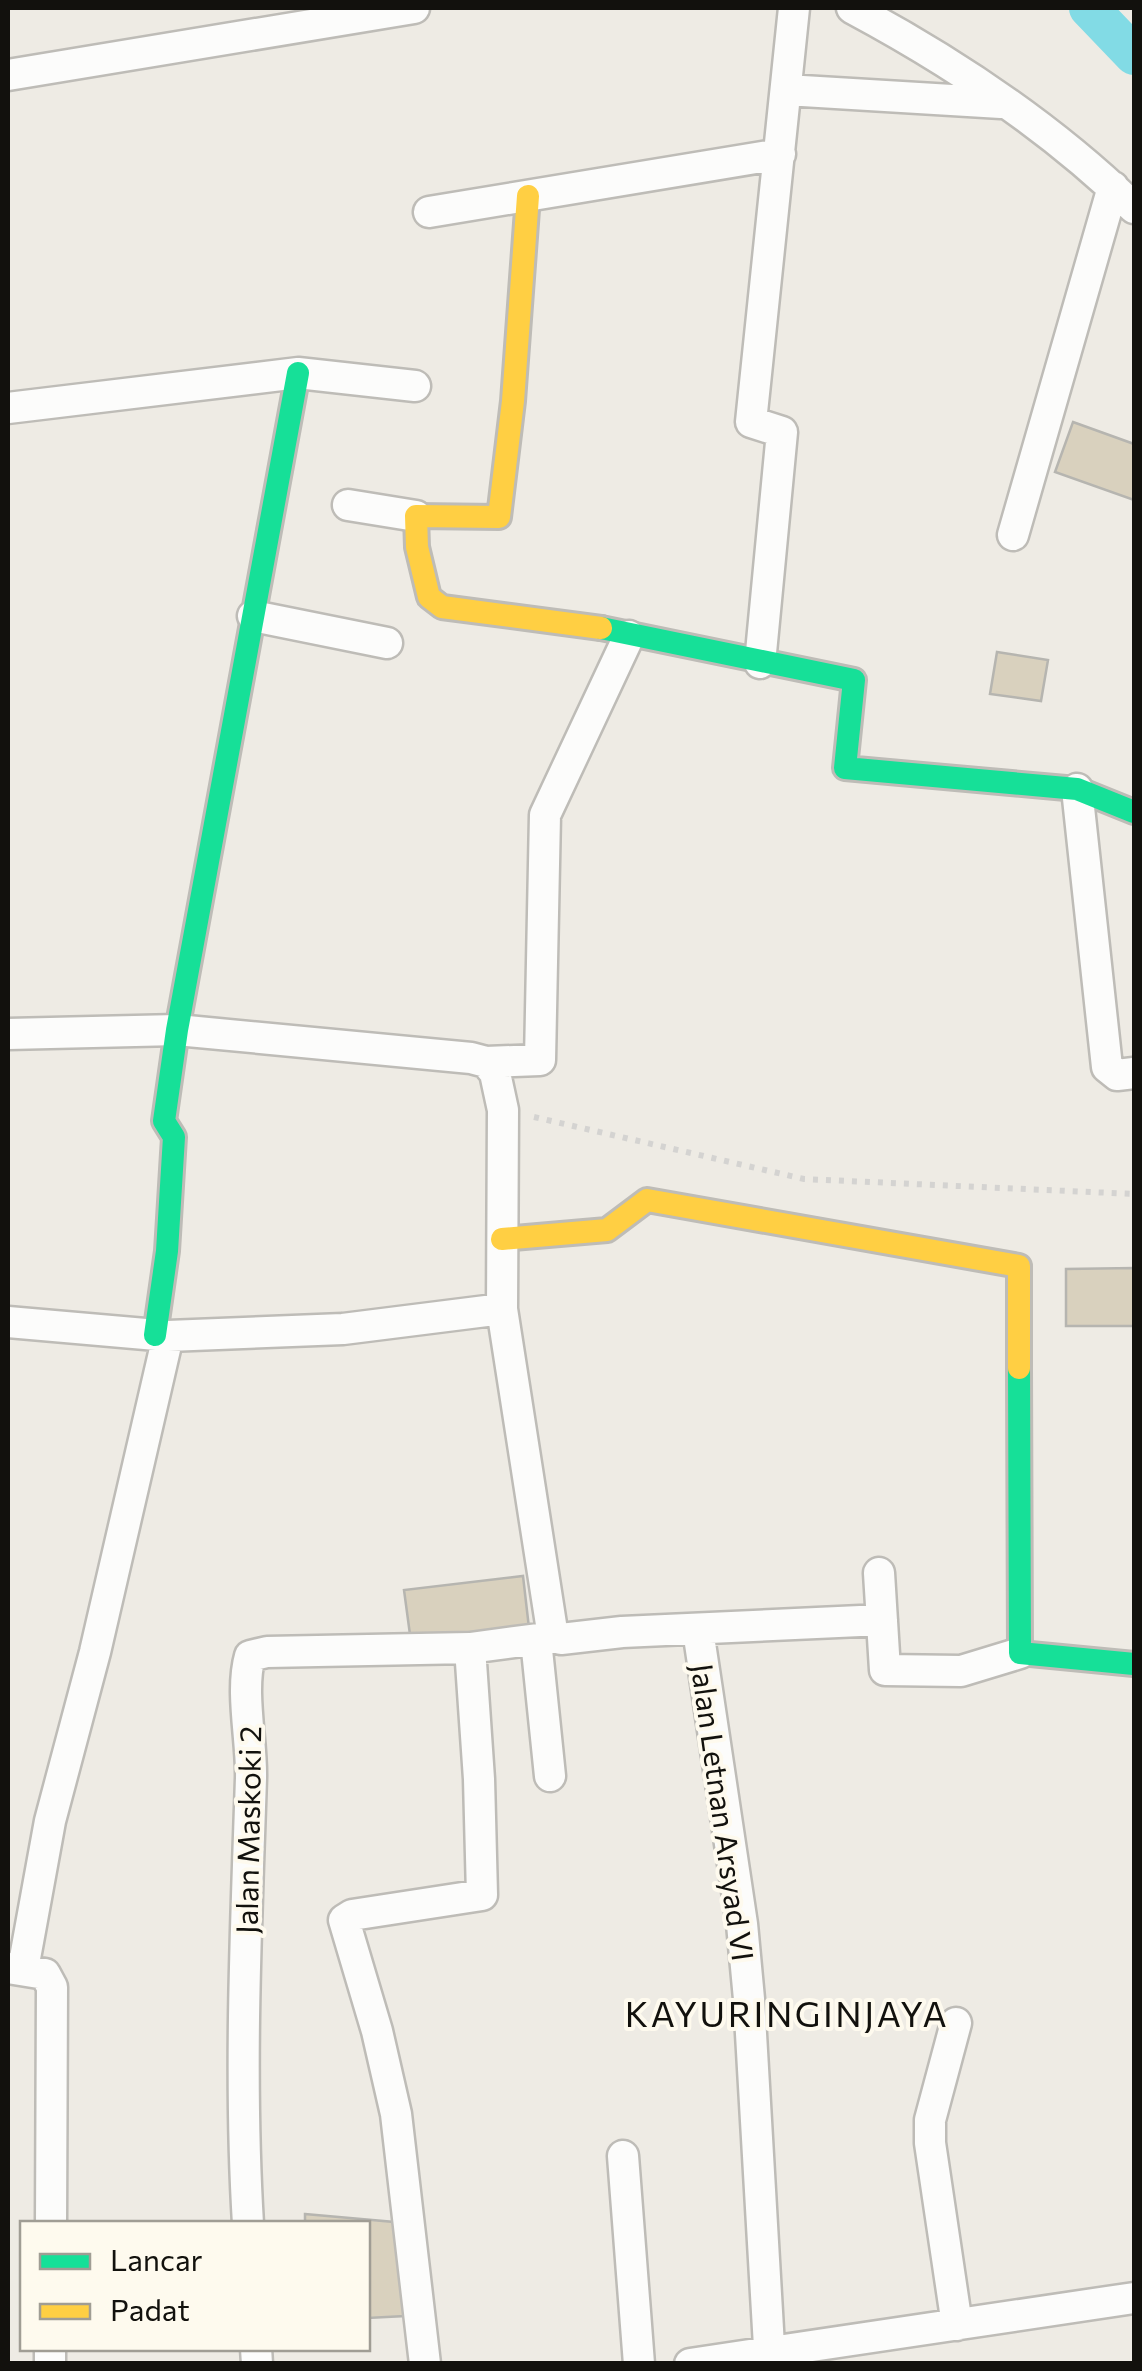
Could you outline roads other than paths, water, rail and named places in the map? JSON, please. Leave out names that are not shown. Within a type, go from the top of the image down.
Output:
[{"type":"street","points":[[8,75],[414,8]]},
{"type":"street","points":[[760,663],[782,432],[751,422],[794,8]]},
{"type":"street","points":[[852,8],[894,30],[1040,125],[1124,197],[1013,535]]},
{"type":"street","points":[[786,90],[1004,103]]},
{"type":"street","points":[[429,212],[780,154]]},
{"type":"street","points":[[348,506],[416,516],[498,517],[513,401],[528,196]]},
{"type":"street","points":[[51,2221],[52,1986],[45,1974],[15,1968],[95,1652],[161,1335],[174,1138],[164,1121],[177,1030],[298,373]]},
{"type":"street","points":[[8,408],[298,373],[416,386]]},
{"type":"street","points":[[416,516],[416,548],[429,597],[438,605],[568,620],[628,636],[854,680],[844,768],[1076,789],[1134,812]]},
{"type":"street","points":[[253,616],[387,642]]},
{"type":"street","points":[[8,1034],[177,1030],[486,1062],[540,1060],[545,814],[628,636]]},
{"type":"street","points":[[1076,789],[1107,1067],[1117,1074],[1134,1073]]},
{"type":"street","points":[[486,1062],[496,1072],[503,1110],[502,1309],[544,1638],[550,1776]]},
{"type":"street","points":[[502,1239],[606,1230],[647,1200],[1019,1266],[1020,1654]]},
{"type":"street","points":[[8,1322],[161,1335],[343,1329],[502,1309]]},
{"type":"street","points":[[879,1573],[885,1670],[961,1671],[1020,1654],[1134,1664]]},
{"type":"street","points":[[425,2364],[396,2114],[377,2031],[344,1920],[352,1914],[482,1896],[480,1779],[470,1648],[622,1632],[882,1620]]},
{"type":"street","name":"Jalan Letnan Arsyad VI","points":[[698,1630],[746,1962],[769,2358]]},
{"type":"street","name":"Jalan Maskoki 2","points":[[248,2221],[243,2143],[252,1744],[246,1670],[250,1656],[266,1652],[470,1648]]},
{"type":"street","points":[[956,2023],[930,2120],[930,2144],[957,2324]]},
{"type":"street","points":[[623,2156],[638,2364]]},
{"type":"street","points":[[690,2364],[882,2350],[957,2324],[1134,2298]]},
{"type":"waterway","points":[[1089,8],[1134,55]]},
{"type":"district","name":"KAYURINGINJAYA","points":[[787,2012]]}]
